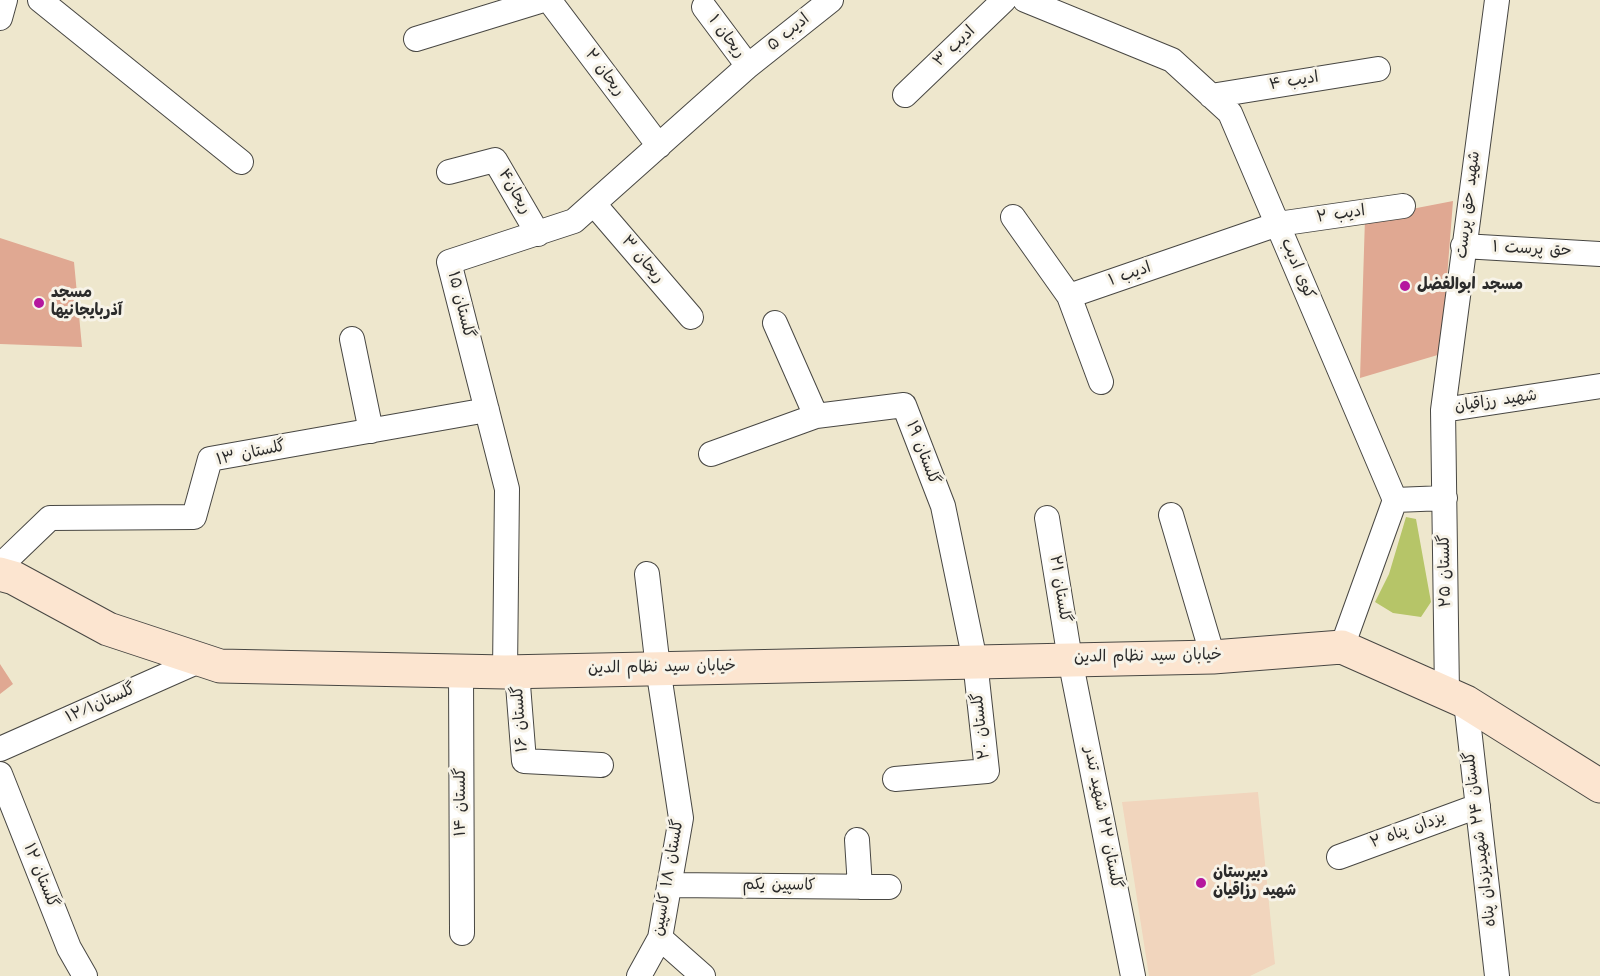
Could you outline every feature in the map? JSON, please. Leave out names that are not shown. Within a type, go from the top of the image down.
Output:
[{"type":"main road","name":"خیابان سید نظام الدین","points":[[0,574],[14,578],[108,629],[220,666],[511,672],[1213,657],[1342,647]]},
{"type":"main road","points":[[1342,647],[1457,698],[1600,786]]},
{"type":"street","points":[[0,18],[5,0]]},
{"type":"street","points":[[40,0],[241,162]]},
{"type":"street","points":[[416,39],[543,0]]},
{"type":"street","name":"ریحان ۲","points":[[549,0],[659,146]]},
{"type":"street","name":"ادیب ۵","points":[[748,66],[831,0]]},
{"type":"street","name":"ادیب ۳","points":[[905,95],[1004,0]]},
{"type":"street","name":"کوی ادیب","points":[[1025,0],[1172,60],[1230,113],[1395,500]]},
{"type":"street","name":"شهید حق پرست","points":[[1443,410],[1497,0]]},
{"type":"street","name":"ریحان ۱","points":[[704,8],[748,66]]},
{"type":"street","name":"گلستان ۱۵","points":[[511,672],[507,489],[449,262],[574,221],[748,66]]},
{"type":"street","name":"ادیب ۴","points":[[1210,96],[1378,69]]},
{"type":"street","name":"ریحان۴","points":[[449,172],[495,160],[538,234]]},
{"type":"street","name":"ریحان ۳","points":[[594,204],[691,317]]},
{"type":"street","name":"ادیب ۲","points":[[1278,224],[1403,206]]},
{"type":"street","points":[[1013,218],[1069,296],[1101,382]]},
{"type":"street","name":"ادیب ۱","points":[[1069,296],[1278,224]]},
{"type":"street","name":"حق پرست ۱","points":[[1464,246],[1600,254]]},
{"type":"street","points":[[775,323],[816,416]]},
{"type":"street","points":[[352,339],[371,431]]},
{"type":"street","name":"شهید رزاقیان","points":[[1445,498],[1443,410],[1600,386]]},
{"type":"street","name":"گلستان ۱۹","points":[[711,454],[816,416],[904,405],[943,506],[975,661]]},
{"type":"street","name":"گلستان ۱۳","points":[[0,566],[50,518],[194,517],[210,459],[487,411]]},
{"type":"street","points":[[1342,647],[1395,500],[1445,498]]},
{"type":"street","name":"گلستان ۲۵","points":[[1445,498],[1457,698]]},
{"type":"street","points":[[1171,515],[1213,657]]},
{"type":"street","name":"گلستان ۲۱","points":[[1047,518],[1070,659]]},
{"type":"street","name":"گلستان ۱۸ کاسپین","points":[[639,976],[660,938],[681,818],[658,668],[647,574]]},
{"type":"street","name":"گلستان ۲۲ شهید تندر","points":[[1070,659],[1133,976]]},
{"type":"street","name":"گلستان۱۲/۱","points":[[0,749],[201,660]]},
{"type":"street","name":"گلستان ۲۰","points":[[895,779],[987,771],[975,661]]},
{"type":"street","name":"گلستان ۱۴","points":[[461,671],[462,933]]},
{"type":"street","name":"گلستان ۱۶","points":[[511,672],[524,761],[601,765]]},
{"type":"street","name":"گلستان ۲۴ شهیدیزدان پناه","points":[[1457,698],[1478,806],[1497,976]]},
{"type":"street","name":"گلستان ۱۲","points":[[0,774],[69,948],[86,976]]},
{"type":"street","name":"یزدان پناه ۲","points":[[1339,857],[1478,806]]},
{"type":"street","points":[[857,840],[860,887]]},
{"type":"street","name":"کاسپین یکم","points":[[669,885],[889,887]]},
{"type":"street","points":[[660,938],[703,976]]},
{"type":"shaded area","name":"دبیرستان شهید رزاقیان","points":[[1258,792],[1275,964],[1250,976],[1149,976],[1122,802]]},
{"type":"green space","points":[[1406,517],[1416,519],[1431,602],[1421,617],[1393,613],[1375,602],[1389,574]]},
{"type":"building","name":"مسجد ابوالفضل","points":[[1453,201],[1441,354],[1360,378],[1365,218]]},
{"type":"building","name":"مسجد آذربایجانیها","points":[[0,238],[74,262],[82,347],[0,344]]},
{"type":"building","points":[[0,664],[13,684],[0,694]]},
{"type":"place","name":"مسجد ابوالفضل","points":[[1405,286]]},
{"type":"place","name":"مسجد آذربایجانیها","points":[[39,303]]},
{"type":"place","name":"دبیرستان شهید رزاقیان","points":[[1201,883]]}]
